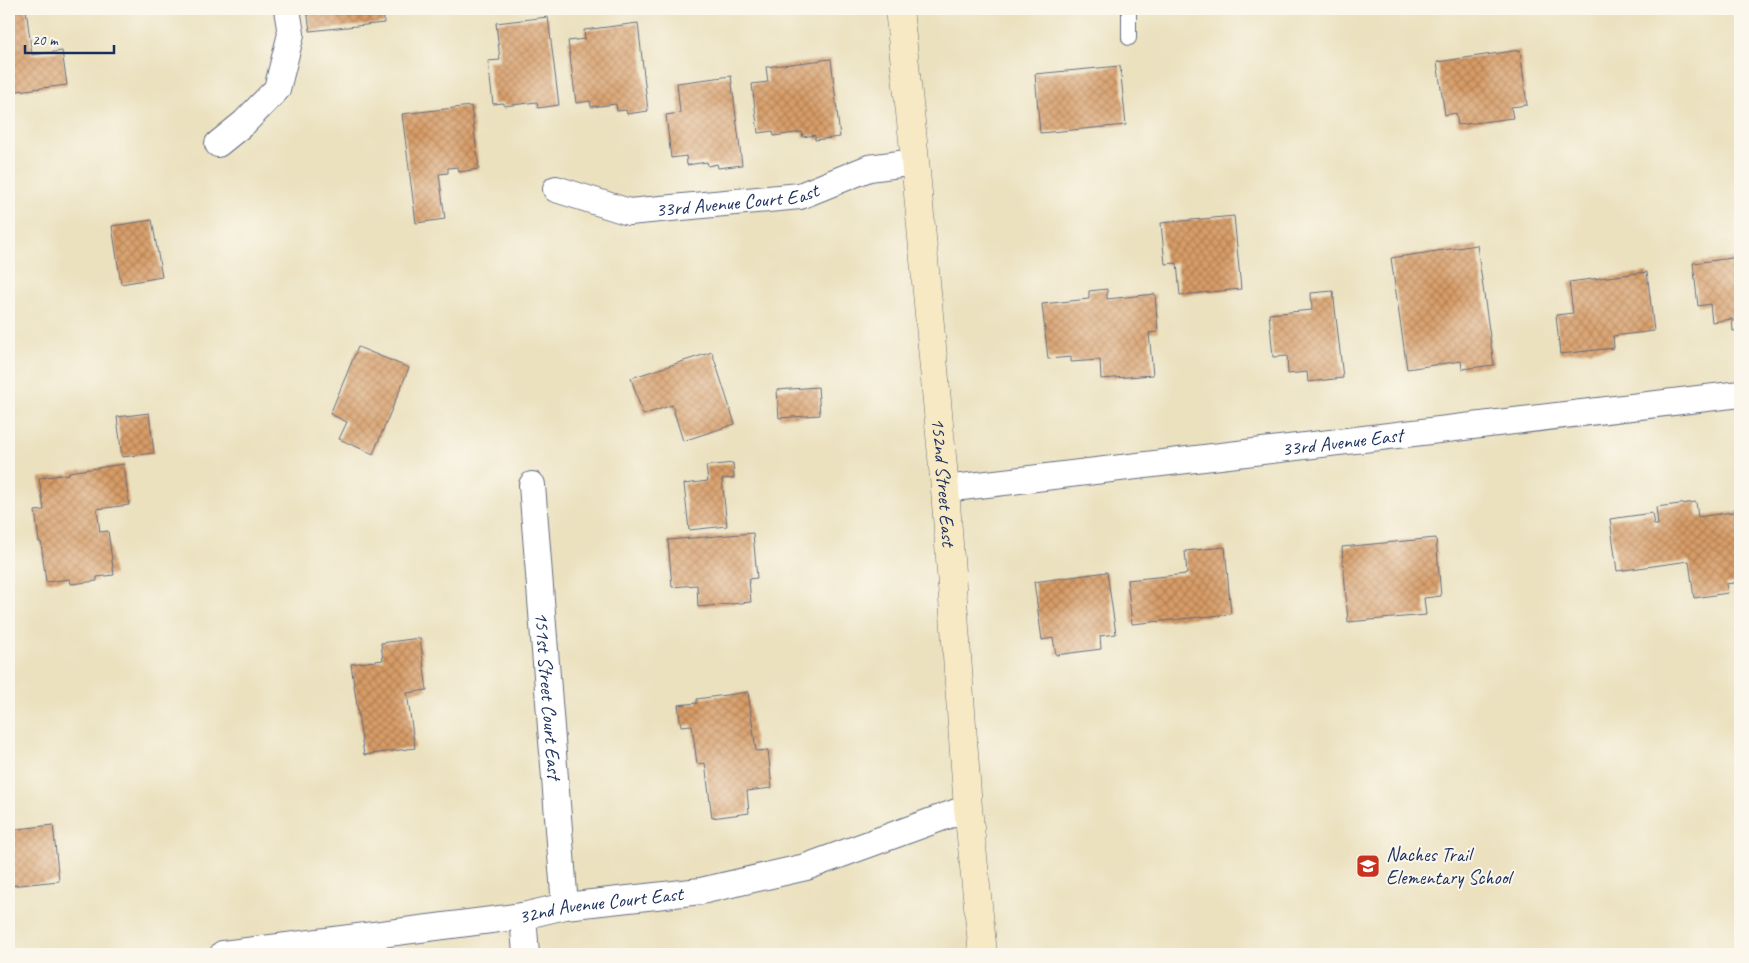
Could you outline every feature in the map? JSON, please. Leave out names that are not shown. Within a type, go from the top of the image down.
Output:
[{"type":"main road","name":"152nd Street East","points":[[899,9],[945,489],[968,808],[984,954]]},
{"type":"street","points":[[218,144],[244,123],[277,89],[291,34],[287,9]]},
{"type":"street","name":"33rd Avenue Court East","points":[[556,188],[629,212],[800,196],[869,168],[915,162]]},
{"type":"street","name":"33rd Avenue East","points":[[945,489],[1740,394]]},
{"type":"street","name":"151st Street Court East","points":[[532,485],[565,906]]},
{"type":"street","name":"32nd Avenue Court East","points":[[223,954],[523,916],[565,906],[701,891],[806,867],[968,808]]},
{"type":"street","points":[[523,916],[526,954]]},
{"type":"lane","points":[[1129,9],[1129,38]]},
{"type":"building","points":[[9,9],[26,9],[32,55],[62,51],[67,85],[9,92]]},
{"type":"building","points":[[307,9],[383,9],[384,23],[310,31]]},
{"type":"building","points":[[548,17],[559,105],[538,108],[537,102],[504,106],[504,103],[493,104],[488,61],[500,60],[496,23]]},
{"type":"building","points":[[638,23],[648,111],[627,114],[626,110],[617,111],[616,104],[591,107],[590,101],[576,103],[568,41],[585,39],[584,30]]},
{"type":"building","points":[[1520,50],[1527,105],[1511,107],[1513,118],[1458,125],[1456,113],[1445,115],[1437,62]]},
{"type":"building","points":[[831,59],[840,137],[815,140],[815,135],[803,137],[802,132],[774,136],[773,131],[758,133],[752,84],[768,82],[766,67]]},
{"type":"building","points":[[1120,66],[1126,125],[1040,133],[1035,74]]},
{"type":"building","points":[[731,76],[742,165],[718,168],[717,164],[708,166],[707,162],[687,165],[686,156],[671,158],[666,115],[680,113],[677,83]]},
{"type":"building","points":[[471,106],[479,169],[459,172],[458,167],[448,168],[448,173],[439,174],[445,219],[416,223],[402,114]]},
{"type":"building","points":[[1234,216],[1241,289],[1180,295],[1177,263],[1165,264],[1161,223]]},
{"type":"building","points":[[152,220],[162,277],[121,284],[112,226]]},
{"type":"building","points":[[1477,245],[1494,365],[1462,369],[1461,361],[1407,369],[1391,258]]},
{"type":"building","points":[[1740,257],[1740,330],[1733,331],[1732,319],[1712,322],[1710,304],[1698,306],[1693,263]]},
{"type":"building","points":[[1647,272],[1654,331],[1613,336],[1614,348],[1560,354],[1556,315],[1573,313],[1569,282]]},
{"type":"building","points":[[1107,289],[1107,299],[1155,294],[1158,332],[1149,333],[1153,375],[1101,379],[1100,360],[1071,362],[1071,357],[1048,359],[1042,304],[1089,299],[1089,291]]},
{"type":"building","points":[[1333,291],[1343,378],[1308,382],[1307,372],[1288,374],[1287,356],[1273,357],[1269,314],[1312,310],[1311,293]]},
{"type":"building","points":[[358,347],[409,368],[373,454],[339,439],[347,422],[330,414]]},
{"type":"building","points":[[712,352],[735,424],[683,441],[672,405],[643,415],[631,378]]},
{"type":"building","points":[[818,387],[820,415],[779,418],[777,390]]},
{"type":"building","points":[[149,413],[154,453],[122,457],[117,417]]},
{"type":"building","points":[[733,463],[734,478],[722,479],[727,526],[689,530],[684,484],[708,481],[706,466]]},
{"type":"building","points":[[124,464],[129,505],[97,509],[100,532],[108,531],[114,575],[97,577],[97,581],[71,584],[70,579],[46,582],[35,511],[44,510],[39,478]]},
{"type":"building","points":[[1696,502],[1698,517],[1740,511],[1740,554],[1738,555],[1740,582],[1726,584],[1728,593],[1694,598],[1689,561],[1617,571],[1610,519],[1652,513],[1654,525],[1658,525],[1656,507]]},
{"type":"building","points":[[753,533],[757,578],[749,579],[751,602],[698,607],[697,585],[672,587],[668,540]]},
{"type":"building","points":[[1436,538],[1441,596],[1424,598],[1426,615],[1348,622],[1342,547]]},
{"type":"building","points":[[1225,547],[1231,614],[1132,624],[1127,580],[1187,574],[1185,551]]},
{"type":"building","points":[[1107,572],[1116,634],[1100,636],[1101,649],[1056,655],[1053,638],[1042,640],[1034,582]]},
{"type":"building","points":[[420,638],[427,690],[407,693],[415,748],[364,755],[351,664],[383,660],[381,643]]},
{"type":"building","points":[[748,692],[756,751],[768,750],[772,788],[747,791],[749,813],[712,818],[705,763],[697,764],[692,725],[681,726],[678,705],[697,703],[697,699]]},
{"type":"building","points":[[53,825],[59,881],[9,886],[9,830]]},
{"type":"place","name":"Naches Trail Elementary School","points":[[1368,866]]}]
